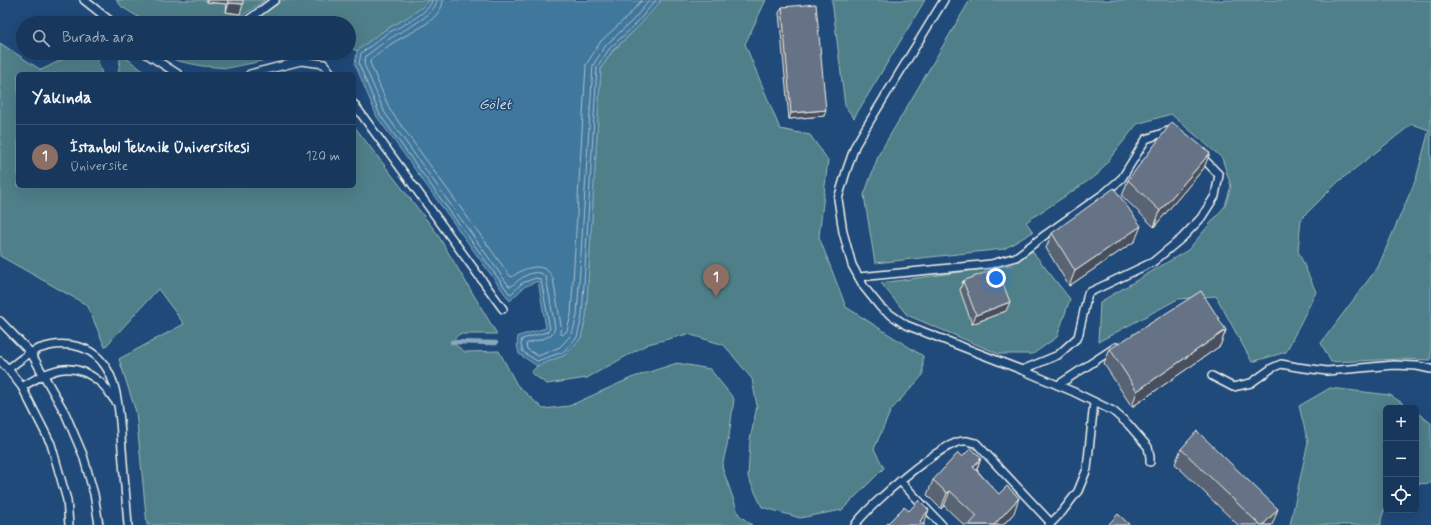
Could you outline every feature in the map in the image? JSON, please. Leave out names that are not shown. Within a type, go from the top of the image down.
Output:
[{"type":"lane","points":[[84,0],[104,16]]},
{"type":"lane","points":[[253,16],[275,0]]},
{"type":"lane","points":[[944,0],[855,146],[838,199],[843,232],[852,265],[864,287],[881,308],[906,325],[1058,385],[1112,411],[1128,424],[1148,447],[1150,462]]},
{"type":"lane","points":[[157,60],[175,72]]},
{"type":"lane","points":[[258,72],[301,61],[324,64],[330,72]]},
{"type":"lane","points":[[356,107],[503,309]]},
{"type":"lane","points":[[859,277],[991,264],[1016,257],[1106,192],[1122,178],[1146,138],[1168,131],[1179,139]]},
{"type":"lane","points":[[1022,370],[1058,355],[1078,337],[1088,293],[1153,262],[1182,238],[1201,218],[1215,196],[1219,175],[1195,150]]},
{"type":"lane","points":[[0,321],[31,353],[65,413],[83,454],[94,494],[99,525]]},
{"type":"lane","points":[[8,369],[38,349],[70,344],[88,350],[102,361],[113,381],[118,404],[128,525]]},
{"type":"lane","points":[[1058,385],[1121,344]]},
{"type":"lane","points":[[0,361],[22,387],[51,444],[67,500],[68,525]]},
{"type":"lane","points":[[1212,376],[1233,387],[1251,383],[1272,368],[1281,364],[1327,371],[1394,365],[1417,366],[1431,369]]},
{"type":"lane","points":[[22,387],[44,374],[69,368],[83,371],[102,384],[118,404]]},
{"type":"lane","points":[[855,525],[859,519],[900,481],[947,446],[964,440],[976,443],[1050,524],[1078,491],[1087,469],[1094,402]]},
{"type":"lane","points":[[900,481],[942,525]]},
{"type":"green space","points":[[116,0],[265,0],[242,16],[137,16],[122,7]]},
{"type":"green space","points":[[275,0],[430,0],[414,13],[381,32],[357,51],[356,16],[253,16]]},
{"type":"green space","points":[[660,0],[766,0],[745,44],[780,129],[810,135],[828,160],[819,237],[846,307],[923,356],[923,375],[891,410],[874,449],[884,468],[842,510],[800,518],[762,507],[748,477],[750,440],[757,406],[752,379],[724,345],[688,334],[648,344],[587,378],[547,384],[531,373],[537,366],[565,355],[581,338],[586,317],[601,68],[613,51],[638,27]]},
{"type":"green space","points":[[832,0],[925,0],[854,118],[845,106]]},
{"type":"green space","points":[[970,0],[1431,0],[1431,360],[1401,359],[1331,362],[1321,343],[1378,267],[1416,179],[1429,130],[1412,124],[1339,181],[1301,219],[1298,251],[1316,292],[1286,352],[1252,362],[1216,296],[1178,299],[1098,342],[1100,302],[1188,250],[1225,206],[1231,186],[1222,158],[1171,114],[1137,124],[1097,175],[1026,222],[1033,232],[1004,249],[875,263],[864,195],[879,154]]},
{"type":"green space","points":[[0,43],[16,54],[16,60],[26,60],[41,70],[62,60],[99,60],[101,72],[16,72],[16,188],[356,188],[356,129],[436,232],[497,334],[459,334],[452,342],[465,352],[499,351],[517,385],[543,409],[569,406],[631,378],[677,363],[710,369],[734,399],[729,436],[722,467],[739,515],[752,525],[147,525],[136,412],[119,359],[184,324],[158,289],[105,347],[87,305],[0,256]]},
{"type":"green space","points":[[120,60],[129,60],[144,72],[118,72]]},
{"type":"green space","points":[[176,60],[265,60],[228,68],[202,66]]},
{"type":"green space","points":[[1032,251],[1070,299],[1057,337],[1033,354],[999,354],[907,315],[881,283],[1011,265]]},
{"type":"green space","points":[[1330,388],[1390,395],[1405,405],[1383,405],[1383,513],[1381,525],[1290,525],[1308,442],[1299,406]]},
{"type":"green space","points":[[1419,414],[1431,423],[1431,483],[1419,484]]},
{"type":"water","name":"Gölet","points":[[430,0],[661,1],[638,27],[613,50],[601,68],[586,317],[581,338],[565,355],[537,366],[519,354],[517,345],[518,336],[546,328],[538,281],[524,287],[510,301],[377,117],[355,64],[357,51],[381,32],[403,20]]},
{"type":"building","points":[[230,0],[243,0],[243,4],[229,3]]},
{"type":"building","points":[[816,4],[826,110],[791,113],[782,7]]},
{"type":"building","points":[[1172,122],[1210,153],[1160,211],[1128,180]]},
{"type":"building","points":[[1114,188],[1141,226],[1075,271],[1052,233]]},
{"type":"building","points":[[997,268],[1010,302],[976,315],[963,281]]},
{"type":"building","points":[[1201,291],[1226,330],[1137,391],[1110,349]]},
{"type":"building","points":[[1197,431],[1278,509],[1263,525],[1260,525],[1181,449]]},
{"type":"building","points":[[971,448],[981,458],[973,467],[999,494],[1007,486],[1019,498],[994,525],[969,525],[977,516],[950,491],[947,493],[933,480],[958,453],[962,457]]},
{"type":"building","points":[[919,500],[929,510],[920,521],[925,525],[886,525],[904,507],[909,511]]},
{"type":"building","points":[[1118,514],[1130,525],[1108,525]]},
{"type":"waterway","points":[[452,342],[496,343]]},
{"type":"place","name":"İstanbul Teknik Üniversitesi","points":[[716,297]]}]
